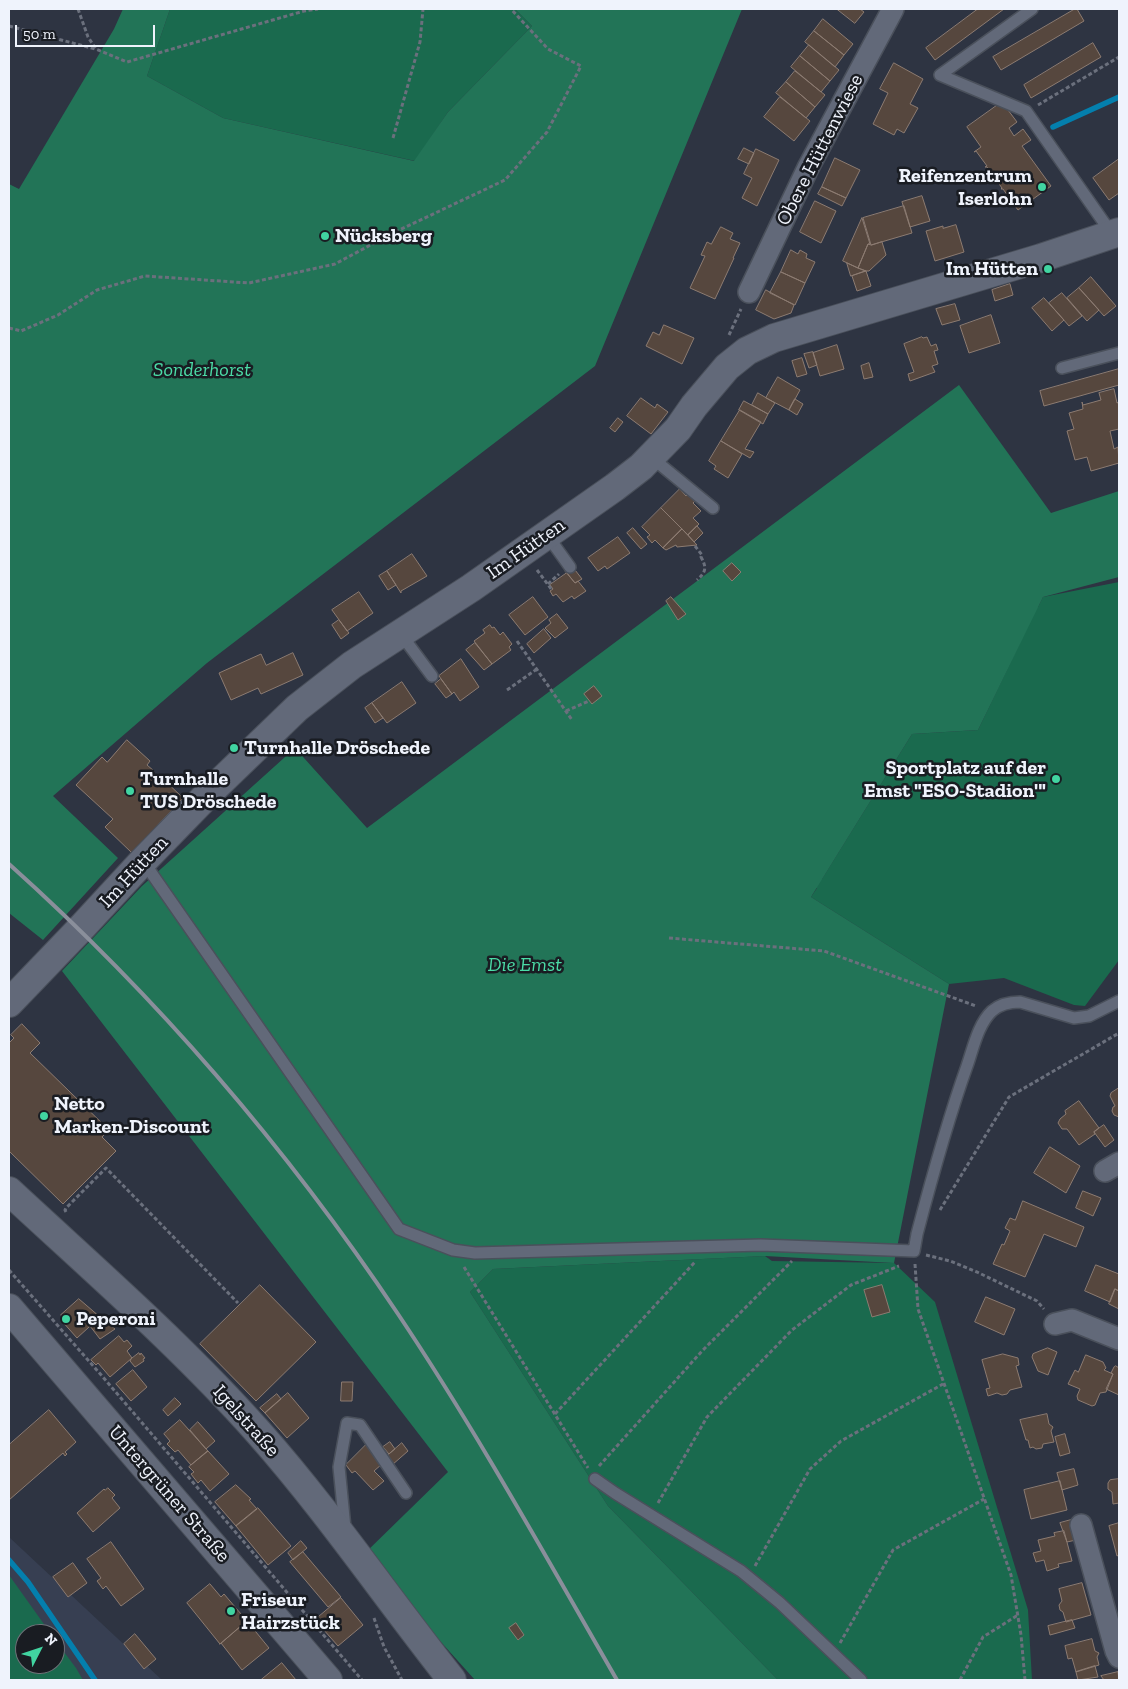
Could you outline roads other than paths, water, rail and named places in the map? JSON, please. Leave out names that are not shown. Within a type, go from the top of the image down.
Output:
[{"type":"street","name":"Obere Hüttenwiese","points":[[748,292],[808,168],[893,9]]},
{"type":"street","name":"Im Hütten","points":[[9,1002],[83,926],[142,861],[244,758],[297,708],[352,665],[471,588],[615,487],[651,457],[678,429],[694,406],[727,367],[747,351],[774,338],[1041,258],[1116,233]]},
{"type":"street","name":"Igelstraße","points":[[9,1191],[142,1314],[224,1394],[294,1475],[452,1680]]},
{"type":"street","name":"Untergrüner Straße","points":[[9,1308],[328,1680]]},
{"type":"street","points":[[1055,1324],[1072,1320],[1119,1339]]},
{"type":"street","points":[[1081,1525],[1119,1657]]},
{"type":"lane","points":[[1032,9],[940,75],[1026,111],[1116,233]]},
{"type":"lane","points":[[1062,368],[1119,353]]},
{"type":"lane","points":[[651,457],[713,508]]},
{"type":"lane","points":[[547,535],[570,567]]},
{"type":"lane","points":[[400,633],[432,676]]},
{"type":"lane","points":[[142,861],[399,1229],[453,1250],[475,1253],[761,1245],[914,1251],[946,1126],[979,1031],[991,1012],[1011,1002],[1020,1002],[1074,1018],[1089,1016],[1119,1000]]},
{"type":"lane","points":[[346,1541],[339,1467],[347,1423],[360,1425],[406,1493]]},
{"type":"lane","points":[[594,1476],[651,1516],[748,1577],[780,1603],[861,1680]]},
{"type":"waterway","points":[[1053,127],[1119,97]]},
{"type":"waterway","points":[[9,1560],[28,1582],[95,1680]]},
{"type":"railway","points":[[9,864],[117,967],[168,1021],[265,1134],[311,1192],[398,1314],[456,1404],[511,1495],[617,1680]]},
{"type":"place","name":"Reifenzentrum Iserlohn","points":[[1042,187]]},
{"type":"place","name":"Nücksberg","points":[[325,236]]},
{"type":"place","name":"Im Hütten","points":[[1048,269]]},
{"type":"place","name":"Turnhalle Dröschede","points":[[234,748]]},
{"type":"place","name":"Sportplatz auf der Emst \"ESO-Stadion'\"","points":[[1056,779]]},
{"type":"place","name":"Turnhalle TUS Dröschede","points":[[130,791]]},
{"type":"place","name":"Netto Marken-Discount","points":[[44,1116]]},
{"type":"place","name":"Peperoni","points":[[66,1319]]},
{"type":"place","name":"Friseur Hairzstück","points":[[231,1611]]},
{"type":"park label","name":"Sonderhorst","points":[[202,370]]},
{"type":"park label","name":"Die Emst","points":[[525,965]]}]
